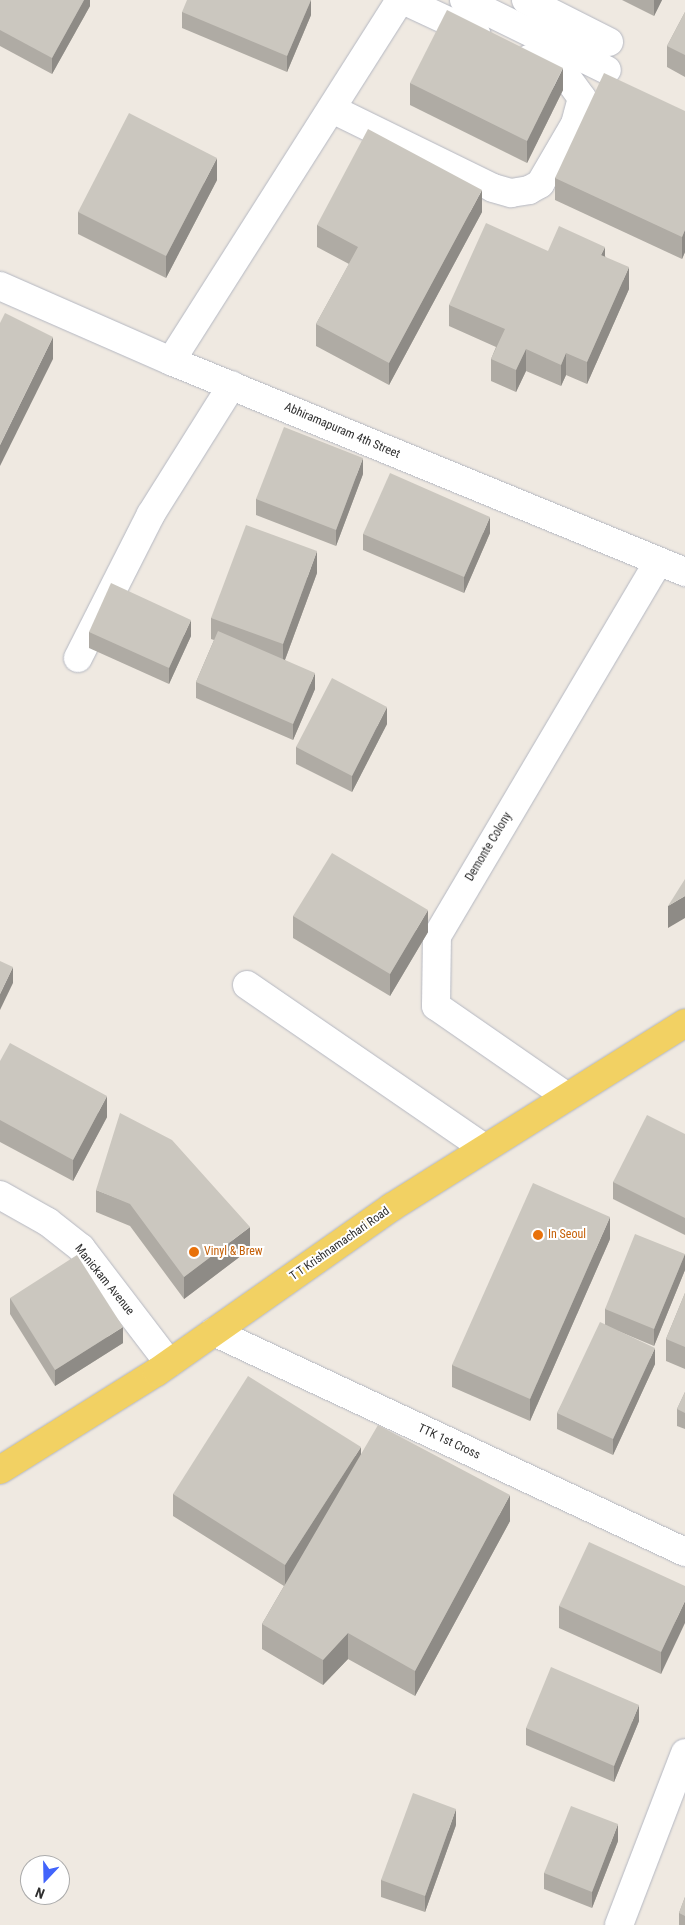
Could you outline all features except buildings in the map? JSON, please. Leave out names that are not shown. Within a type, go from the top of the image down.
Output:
[{"type":"main road","name":"T T Krishnamachari Road","points":[[0,1470],[169,1363],[392,1207],[685,1023]]},
{"type":"street","points":[[171,362],[401,0],[566,76],[582,98],[575,124],[540,184],[529,190],[511,193],[493,188],[332,109]]},
{"type":"street","points":[[464,0],[607,70]]},
{"type":"street","points":[[526,0],[609,42]]},
{"type":"street","name":"Abhiramapuram 4th Street","points":[[0,286],[171,362],[232,385],[685,572]]},
{"type":"street","points":[[78,658],[151,514],[232,385]]},
{"type":"street","name":"Demonte Colony","points":[[566,1096],[436,1006],[437,936],[658,562]]},
{"type":"street","points":[[247,984],[484,1148]]},
{"type":"street","name":"Manickam Avenue","points":[[0,1195],[48,1222],[82,1248],[169,1363]]},
{"type":"street","name":"TTK 1st Cross","points":[[214,1332],[685,1552]]},
{"type":"street","points":[[619,1925],[685,1753]]},
{"type":"place","name":"In Seoul","points":[[538,1235]]},
{"type":"place","name":"Vinyl & Brew","points":[[194,1252]]}]
